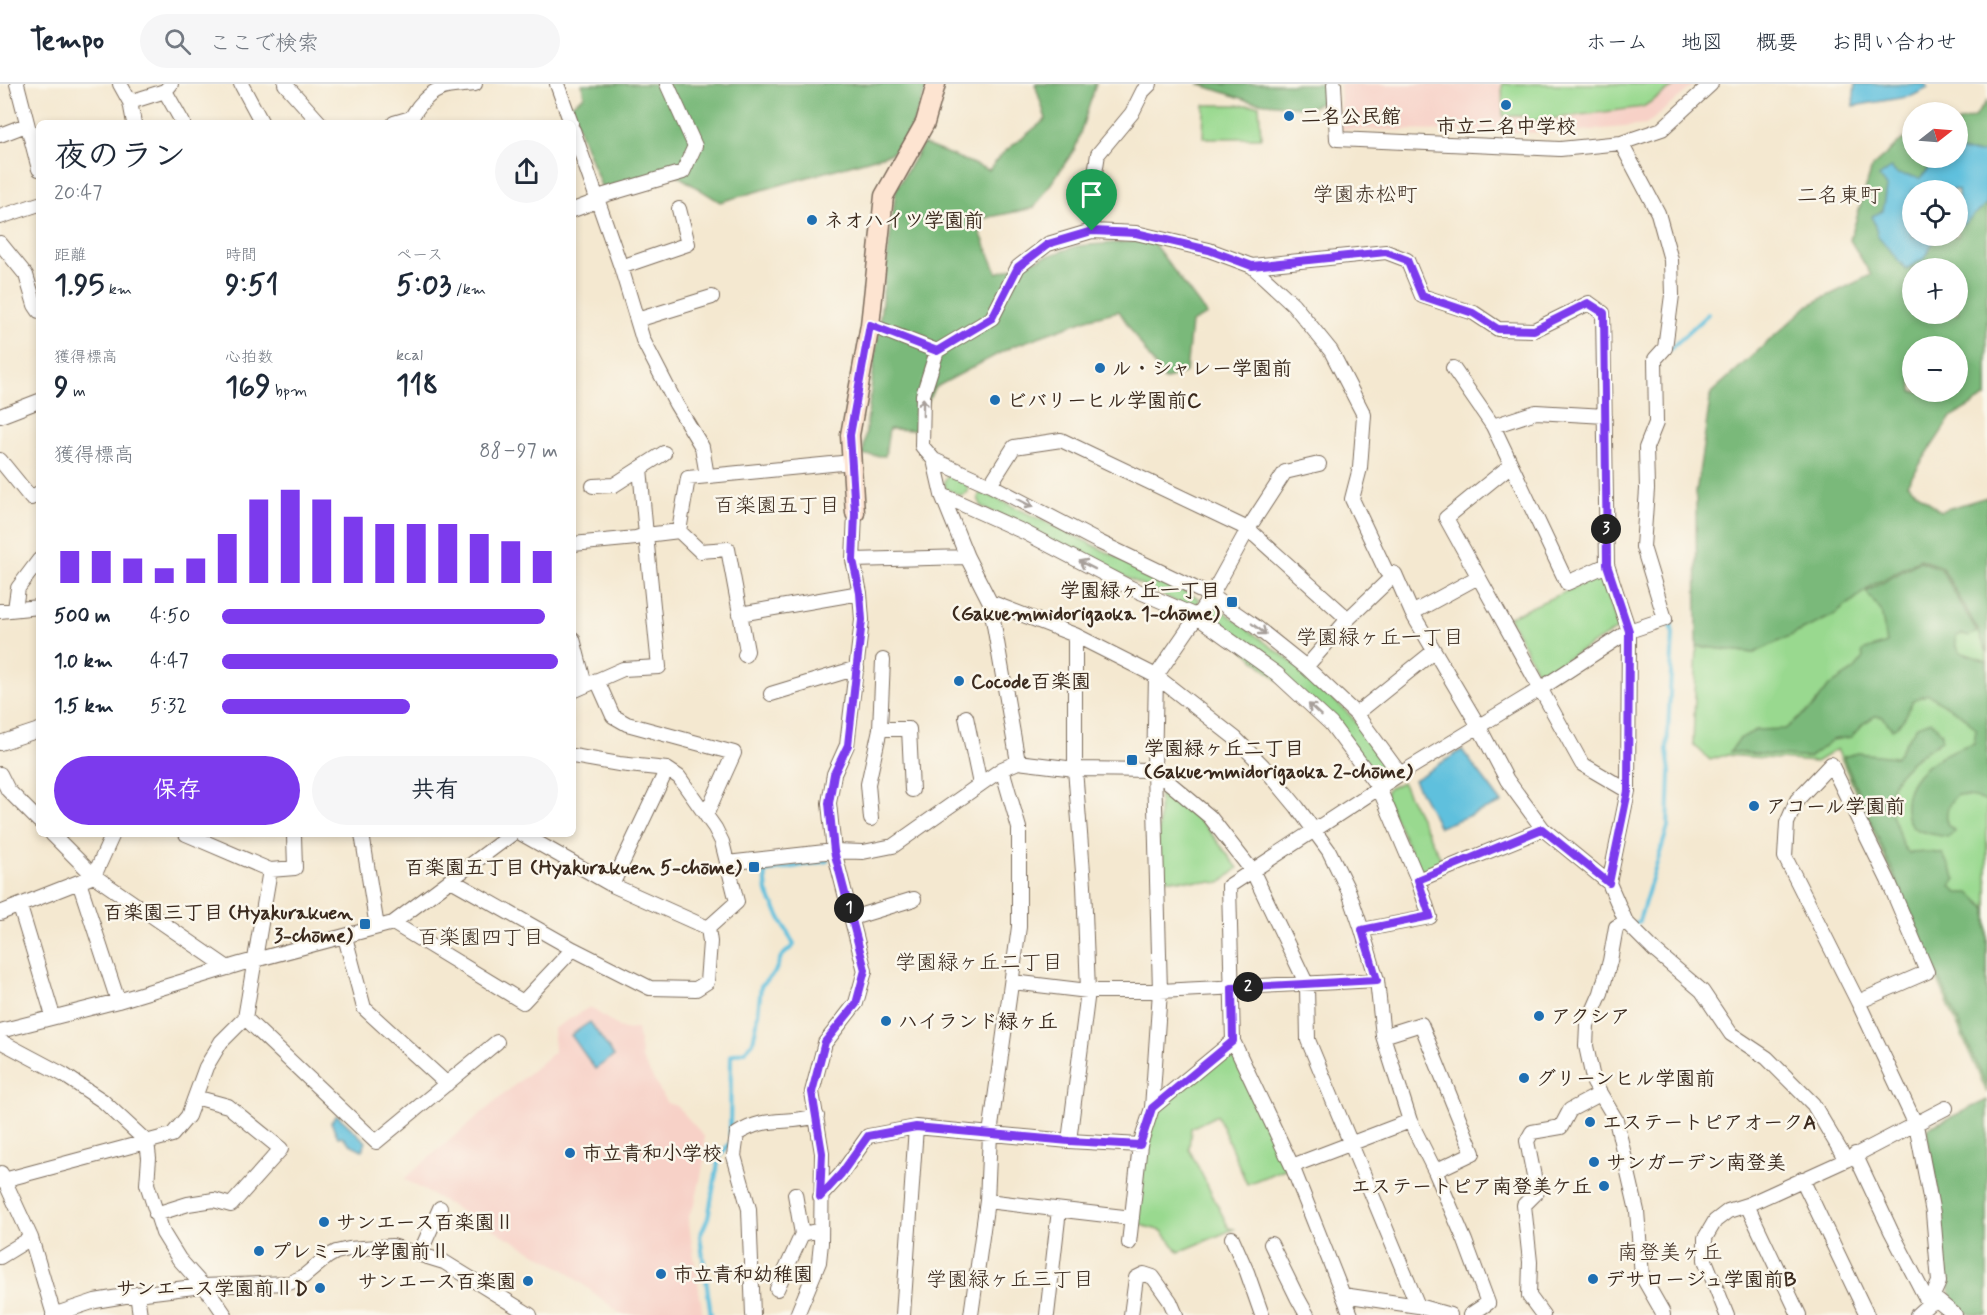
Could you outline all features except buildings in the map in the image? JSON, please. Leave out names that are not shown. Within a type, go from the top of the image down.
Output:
[{"type":"street","points":[[17,84],[36,159]]},
{"type":"street","points":[[120,84],[130,102],[133,120]]},
{"type":"street","points":[[241,84],[260,120]]},
{"type":"street","points":[[285,84],[317,120]]},
{"type":"street","points":[[412,120],[428,93],[446,85],[475,84]]},
{"type":"street","points":[[557,84],[570,120]]},
{"type":"street","points":[[576,209],[597,201],[601,196],[683,172],[695,147],[667,84]]},
{"type":"street","points":[[871,819],[868,784],[873,768],[861,747],[857,668],[862,620],[860,593],[853,560],[855,513],[850,435],[870,325],[884,196],[925,123],[936,84]]},
{"type":"street","points":[[1092,231],[1092,192],[1098,153],[1132,113],[1143,91],[1150,84]]},
{"type":"street","points":[[1334,84],[1337,139],[1560,148],[1621,143],[1662,129],[1711,84]]},
{"type":"street","points":[[130,102],[168,88],[182,120]]},
{"type":"street","points":[[0,135],[26,125]]},
{"type":"street","points":[[576,139],[621,267],[642,340],[675,404],[702,447],[707,476]]},
{"type":"street","points":[[1351,1315],[1292,1166],[1233,1041],[1229,886],[1378,788],[1540,689],[1629,631],[1665,619],[1643,547],[1647,489],[1646,448],[1656,423],[1655,359],[1665,348],[1672,295],[1671,260],[1658,213],[1621,143]]},
{"type":"street","points":[[0,217],[36,205]]},
{"type":"street","points":[[621,267],[688,244],[679,209]]},
{"type":"street","points":[[1400,774],[1356,714],[1306,668],[1256,627],[1211,596],[1099,542],[990,485],[934,460],[922,446],[923,395],[937,351],[992,318],[1018,267],[1048,244],[1092,231],[1136,233],[1209,250],[1252,266],[1293,304],[1331,351],[1364,415],[1360,468],[1352,499],[1386,571],[1395,574],[1412,614],[1478,725],[1507,780],[1542,829],[1609,883],[1626,922],[1655,951],[1702,991],[1731,1034],[1767,1058],[1813,1104],[1851,1157],[1929,1305]]},
{"type":"street","points":[[0,243],[33,272],[36,306]]},
{"type":"street","points":[[1252,266],[1386,252],[1407,260],[1422,296],[1473,313],[1498,329],[1534,330],[1588,303],[1604,313],[1607,565],[1629,631],[1628,791],[1609,883]]},
{"type":"street","points":[[637,320],[712,297]]},
{"type":"street","points":[[870,325],[937,351]]},
{"type":"street","points":[[1453,368],[1493,426],[1567,583],[1607,565]]},
{"type":"street","points":[[0,416],[36,402]]},
{"type":"street","points":[[1493,426],[1536,412],[1605,416]]},
{"type":"street","points":[[990,485],[1014,447],[1061,440],[1248,529],[1348,619]]},
{"type":"street","points":[[593,486],[614,486],[664,453]]},
{"type":"street","points":[[0,460],[31,498],[36,495]]},
{"type":"street","points":[[934,460],[942,495],[967,557],[990,602],[1018,762]]},
{"type":"street","points":[[679,531],[688,478],[852,462]]},
{"type":"street","points":[[1129,1243],[1140,1145],[1152,1108],[1160,991],[1154,770],[1156,676],[1211,596],[1248,529],[1285,472],[1319,464]]},
{"type":"street","points":[[1511,465],[1446,518],[1582,764],[1628,791]]},
{"type":"street","points":[[585,686],[623,669],[659,667],[640,468]]},
{"type":"street","points":[[942,495],[1024,532],[1131,588],[1196,616],[1277,674],[1331,724],[1378,788],[1418,880],[1430,916],[1362,930]]},
{"type":"street","points":[[576,544],[679,531]]},
{"type":"street","points":[[679,531],[700,551],[728,549],[747,651],[745,655]]},
{"type":"street","points":[[853,560],[967,557]]},
{"type":"street","points":[[15,609],[18,588],[36,564]]},
{"type":"street","points":[[1306,668],[1348,619],[1395,574]]},
{"type":"street","points":[[1412,614],[1478,577]]},
{"type":"street","points":[[740,614],[860,593]]},
{"type":"street","points":[[990,602],[1075,635],[1156,676],[1235,738],[1270,774],[1329,851],[1349,892],[1362,930],[1377,980],[1383,1036],[1410,1121],[1435,1171],[1488,1303],[1470,1315]]},
{"type":"street","points":[[0,611],[36,607]]},
{"type":"street","points":[[1069,1141],[1088,991],[1084,885],[1075,769],[1075,635]]},
{"type":"street","points":[[576,651],[585,686],[613,716],[627,724],[734,753],[706,815]]},
{"type":"street","points":[[1356,714],[1433,652]]},
{"type":"street","points":[[880,729],[883,660]]},
{"type":"street","points":[[771,694],[857,668]]},
{"type":"street","points":[[966,717],[980,784]]},
{"type":"street","points":[[797,1315],[819,1262],[822,1153],[812,1092],[825,1042],[856,1004],[865,970],[834,851],[829,803],[834,774],[880,729],[909,729],[912,790]]},
{"type":"street","points":[[0,743],[36,730]]},
{"type":"street","points":[[576,757],[667,769],[679,777],[722,842],[737,902],[708,928]]},
{"type":"street","points":[[727,863],[834,851],[863,852],[893,846],[1002,769],[1018,762],[1075,769],[1154,770],[1210,817],[1253,872],[1307,985],[1308,1040],[1418,1306]]},
{"type":"street","points":[[1858,1002],[1927,972],[1888,880],[1831,764],[1797,800],[1787,824],[1785,857],[1858,1002],[1916,1125],[1933,1213],[1939,1282],[1929,1305]]},
{"type":"street","points":[[612,885],[667,769]]},
{"type":"street","points":[[971,1315],[987,1201],[990,1134],[1019,927],[1019,828],[1002,769]]},
{"type":"street","points":[[0,774],[4,793],[36,819]]},
{"type":"street","points":[[1418,880],[1542,829]]},
{"type":"street","points":[[55,837],[94,876],[228,968]]},
{"type":"street","points":[[0,913],[94,876],[112,837]]},
{"type":"street","points":[[193,837],[270,870],[294,867],[294,837]]},
{"type":"street","points":[[362,837],[377,927]]},
{"type":"street","points":[[527,837],[612,885],[708,928]]},
{"type":"street","points":[[0,1031],[118,1001],[393,923],[451,880],[494,839]]},
{"type":"street","points":[[270,870],[245,1018],[220,1042],[206,1067],[188,1116],[172,1135],[2,1178],[31,1238],[54,1315],[95,1301],[137,1294],[202,1286],[289,1283],[303,1277],[327,1257],[349,1249],[392,1246],[420,1253],[444,1263],[530,1315]]},
{"type":"street","points":[[451,880],[573,949],[650,988],[696,990],[706,982],[710,942],[708,928]]},
{"type":"street","points":[[79,882],[118,1001]]},
{"type":"street","points":[[852,918],[914,899]]},
{"type":"street","points":[[20,907],[52,1016]]},
{"type":"street","points":[[1626,922],[1616,927],[1601,993],[1587,1025],[1586,1046],[1594,1083],[1616,1120],[1638,1211],[1642,1276],[1663,1315]]},
{"type":"street","points":[[393,923],[524,1002],[573,949]]},
{"type":"street","points":[[345,937],[364,1008],[447,1084]]},
{"type":"street","points":[[1013,982],[1088,991],[1160,991],[1377,980]]},
{"type":"street","points":[[245,1018],[376,1142],[497,1042]]},
{"type":"street","points":[[1383,1036],[1421,1024],[1473,1153],[1435,1171]]},
{"type":"street","points":[[0,1041],[64,1075],[103,1101],[147,1143],[149,1158],[147,1184],[163,1233],[179,1259],[212,1296],[225,1315]]},
{"type":"street","points":[[1152,1108],[1233,1041]]},
{"type":"street","points":[[1543,1315],[1529,1296],[1530,1262],[1524,1205],[1537,1192],[1527,1141],[1532,1132],[1562,1127],[1570,1110],[1600,1094]]},
{"type":"street","points":[[156,1214],[188,1204],[214,1200],[231,1204],[281,1149],[228,1106],[195,1097]]},
{"type":"street","points":[[1727,1315],[1704,1260],[1705,1238],[1715,1221],[1728,1211],[1747,1205],[1851,1157],[1946,1108]]},
{"type":"street","points":[[753,1315],[749,1209],[734,1156],[737,1134],[751,1125],[771,1120],[800,1121],[817,1116]]},
{"type":"street","points":[[1292,1166],[1410,1121]]},
{"type":"street","points":[[820,1197],[841,1174],[868,1136],[916,1127],[1140,1145]]},
{"type":"street","points":[[903,1315],[916,1127]]},
{"type":"street","points":[[1802,1179],[1867,1315]]},
{"type":"street","points":[[777,1289],[802,1233],[795,1194]]},
{"type":"street","points":[[987,1201],[1132,1218]]},
{"type":"street","points":[[1747,1205],[1799,1315]]},
{"type":"street","points":[[420,1253],[440,1208]]},
{"type":"street","points":[[1047,1315],[1059,1210]]},
{"type":"street","points":[[802,1233],[821,1230]]},
{"type":"street","points":[[0,1257],[31,1238]]},
{"type":"street","points":[[1232,1238],[1262,1315]]},
{"type":"street","points":[[1271,1244],[1307,1315]]},
{"type":"street","points":[[1131,1315],[1136,1278],[1144,1274],[1154,1277],[1170,1301],[1176,1315]]},
{"type":"street","points":[[137,1294],[140,1315]]},
{"type":"street","points":[[1343,1295],[1418,1306],[1450,1315]]},
{"type":"street","points":[[1917,1315],[1938,1301],[1954,1315]]},
{"type":"shaded area","name":"市立二名中学校","points":[[1340,84],[1695,84],[1646,125],[1559,133],[1342,129]]},
{"type":"shaded area","name":"市立青和小学校","points":[[590,1007],[623,1030],[637,1029],[642,1059],[667,1103],[677,1106],[704,1136],[705,1158],[695,1203],[688,1218],[703,1315],[622,1315],[565,1270],[404,1179],[554,1052],[553,1029]]},
{"type":"green space","points":[[582,84],[928,84],[908,138],[892,153],[720,202],[672,172],[603,191],[570,106],[584,96]]},
{"type":"green space","points":[[1035,84],[1096,84],[1075,149],[1034,208],[975,220],[997,273],[1077,246],[1151,240],[1207,315],[1191,323],[1186,372],[1164,380],[1119,311],[1090,318],[1011,347],[934,388],[915,430],[889,429],[885,456],[863,455],[896,189],[923,144],[989,170],[1002,154],[1046,119]]},
{"type":"green space","points":[[1198,84],[1330,84],[1330,99],[1308,108],[1250,101]]},
{"type":"green space","points":[[1502,84],[1678,84],[1643,107],[1526,122],[1525,116],[1503,116]]},
{"type":"green space","points":[[1987,101],[1987,396],[1951,417],[1907,484],[1940,511],[1987,497],[1987,652],[1978,630],[1942,567],[1920,559],[1873,585],[1834,615],[1754,653],[1697,646],[1696,493],[1711,393],[1809,305],[1871,275],[1850,240],[1872,167],[1902,140],[1902,168],[1968,168],[1968,119],[1974,117]]},
{"type":"green space","points":[[1204,105],[1259,105],[1261,138],[1203,138]]},
{"type":"green space","points":[[952,473],[967,482],[968,492],[962,496],[946,489],[944,482]]},
{"type":"green space","points":[[980,493],[987,494],[1087,542],[1200,599],[1191,609],[982,507],[978,498]]},
{"type":"green space","points":[[1920,559],[1942,567],[1978,630],[1987,652],[1987,1093],[1837,749],[1816,762],[1726,755],[1710,760],[1693,744],[1697,646],[1754,653],[1834,615],[1873,585]]},
{"type":"green space","points":[[1920,561],[1941,569],[1977,632],[1969,636],[1962,634],[1956,636],[1956,645],[1960,652],[1987,661],[1987,802],[1975,797],[1957,795],[1951,801],[1947,812],[1947,824],[1955,831],[1948,837],[1923,832],[1911,825],[1906,810],[1907,797],[1918,774],[1938,758],[1974,743],[1976,729],[1966,718],[1928,694],[1913,700],[1903,721],[1896,727],[1892,729],[1883,717],[1875,716],[1864,723],[1851,737],[1832,740],[1809,758],[1730,752],[1739,739],[1756,730],[1785,729],[1813,707],[1829,686],[1854,670],[1863,659],[1862,651],[1887,643],[1881,611],[1866,592]]},
{"type":"green space","points":[[1602,575],[1618,629],[1539,675],[1509,617]]},
{"type":"green space","points":[[1215,605],[1301,669],[1351,716],[1386,766],[1387,777],[1380,780],[1353,746],[1205,616],[1209,607]]},
{"type":"green space","points":[[1931,721],[1942,733],[1942,740],[1902,771],[1891,788],[1889,805],[1901,842],[1906,850],[1909,853],[1943,854],[1956,879],[1951,886],[1958,893],[1970,893],[1987,909],[1987,1087],[1843,757],[1858,753],[1896,757],[1917,726]]},
{"type":"green space","points":[[1402,782],[1443,863],[1428,872],[1418,868],[1385,796],[1388,789]]},
{"type":"green space","points":[[1160,787],[1171,793],[1192,812],[1238,868],[1221,883],[1157,878]]},
{"type":"green space","points":[[1233,1041],[1292,1166],[1247,1184],[1217,1115],[1191,1128],[1189,1149],[1229,1228],[1234,1229],[1179,1252],[1162,1231],[1144,1226],[1132,1218],[1152,1108]]},
{"type":"green space","points":[[1987,1100],[1987,1315],[1980,1315],[1961,1311],[1949,1289],[1943,1258],[1938,1192],[1927,1137],[1928,1128]]},
{"type":"water","points":[[1855,84],[1926,84],[1928,88],[1912,96],[1853,106]]},
{"type":"water","points":[[1987,151],[1987,204],[1968,220],[1968,180],[1902,180],[1902,246],[1931,246],[1925,258],[1902,258],[1902,264],[1878,237],[1872,216],[1883,211],[1887,188],[1879,177],[1891,168],[1897,174],[1921,178],[1930,168],[1968,168],[1968,152]]},
{"type":"water","points":[[1462,750],[1502,803],[1439,827],[1414,780]]},
{"type":"water","points":[[590,1022],[614,1056],[595,1069],[571,1035]]},
{"type":"water","points":[[337,1115],[366,1142],[362,1150],[350,1144],[342,1136],[338,1137],[331,1122]]},
{"type":"waterway","points":[[1669,350],[1708,314]]},
{"type":"waterway","points":[[1633,925],[1639,921],[1668,827],[1670,772],[1667,751],[1673,634],[1670,619]]},
{"type":"waterway","points":[[730,1135],[731,1055],[745,1051],[753,1042],[761,986],[775,972],[781,957],[794,945],[767,892],[765,872],[827,861]]},
{"type":"waterway","points":[[711,1315],[700,1236],[708,1218],[719,1157],[730,1143]]},
{"type":"place","name":"市立二名中学校","points":[[1506,105]]},
{"type":"place","name":"二名公民館","points":[[1289,116]]},
{"type":"place","name":"ネオハイツ学園前","points":[[812,220]]},
{"type":"place","name":"ル・シャレー学園前","points":[[1100,368]]},
{"type":"place","name":"ビバリーヒル学園前C","points":[[995,400]]},
{"type":"place","name":"学園緑ヶ丘一丁目 (Gakuemmidorigaoka 1-chōme)","points":[[1232,602]]},
{"type":"place","name":"Cocode百楽園","points":[[959,681]]},
{"type":"place","name":"学園緑ヶ丘二丁目 (Gakuemmidorigaoka 2-chōme)","points":[[1132,760]]},
{"type":"place","name":"アコール学園前","points":[[1754,806]]},
{"type":"place","name":"百楽園五丁目 (Hyakurakuen 5-chōme)","points":[[754,867]]},
{"type":"place","name":"百楽園三丁目 (Hyakurakuen 3-chōme)","points":[[365,924]]},
{"type":"place","name":"アクシア","points":[[1539,1016]]},
{"type":"place","name":"ハイランド緑ヶ丘","points":[[886,1021]]},
{"type":"place","name":"グリーンヒル学園前","points":[[1524,1078]]},
{"type":"place","name":"エステートピアオークA","points":[[1590,1122]]},
{"type":"place","name":"市立青和小学校","points":[[570,1153]]},
{"type":"place","name":"サンガーデン南登美","points":[[1594,1162]]},
{"type":"place","name":"エステートピア南登美ケ丘","points":[[1604,1186]]},
{"type":"place","name":"サンエース百楽園Ⅱ","points":[[324,1222]]},
{"type":"place","name":"プレミール学園前Ⅱ","points":[[259,1251]]},
{"type":"place","name":"市立青和幼稚園","points":[[661,1274]]},
{"type":"place","name":"デサロージュ学園前B","points":[[1593,1279]]},
{"type":"place","name":"サンエース百楽園","points":[[528,1281]]},
{"type":"place","name":"サンエース学園前ⅡD","points":[[320,1288]]},
{"type":"district","name":"学園赤松町","points":[[1365,194]]},
{"type":"district","name":"二名東町","points":[[1839,195]]},
{"type":"district","name":"百楽園五丁目","points":[[777,505]]},
{"type":"district","name":"学園緑ヶ丘一丁目","points":[[1380,637]]},
{"type":"district","name":"百楽園四丁目","points":[[481,937]]},
{"type":"district","name":"学園緑ヶ丘二丁目","points":[[979,962]]},
{"type":"district","name":"南登美ヶ丘","points":[[1670,1252]]},
{"type":"district","name":"学園緑ヶ丘三丁目","points":[[1010,1279]]},
{"type":"route","points":[[1092,231],[1136,233],[1209,250],[1252,266],[1386,252],[1407,260],[1422,296],[1473,313],[1498,329],[1534,330],[1588,303],[1604,313],[1607,565],[1629,631],[1628,791],[1609,883],[1542,829],[1418,880],[1430,916],[1362,930],[1377,980],[1232,988],[1233,1041],[1152,1108],[1140,1145],[916,1127],[868,1136],[841,1174],[820,1197],[822,1153],[812,1092],[825,1042],[856,1004],[865,970],[834,851],[829,803],[834,774],[848,745],[862,620],[860,593],[853,560],[855,513],[850,435],[870,325],[937,351],[992,318],[1018,267],[1048,244],[1092,231]]}]
